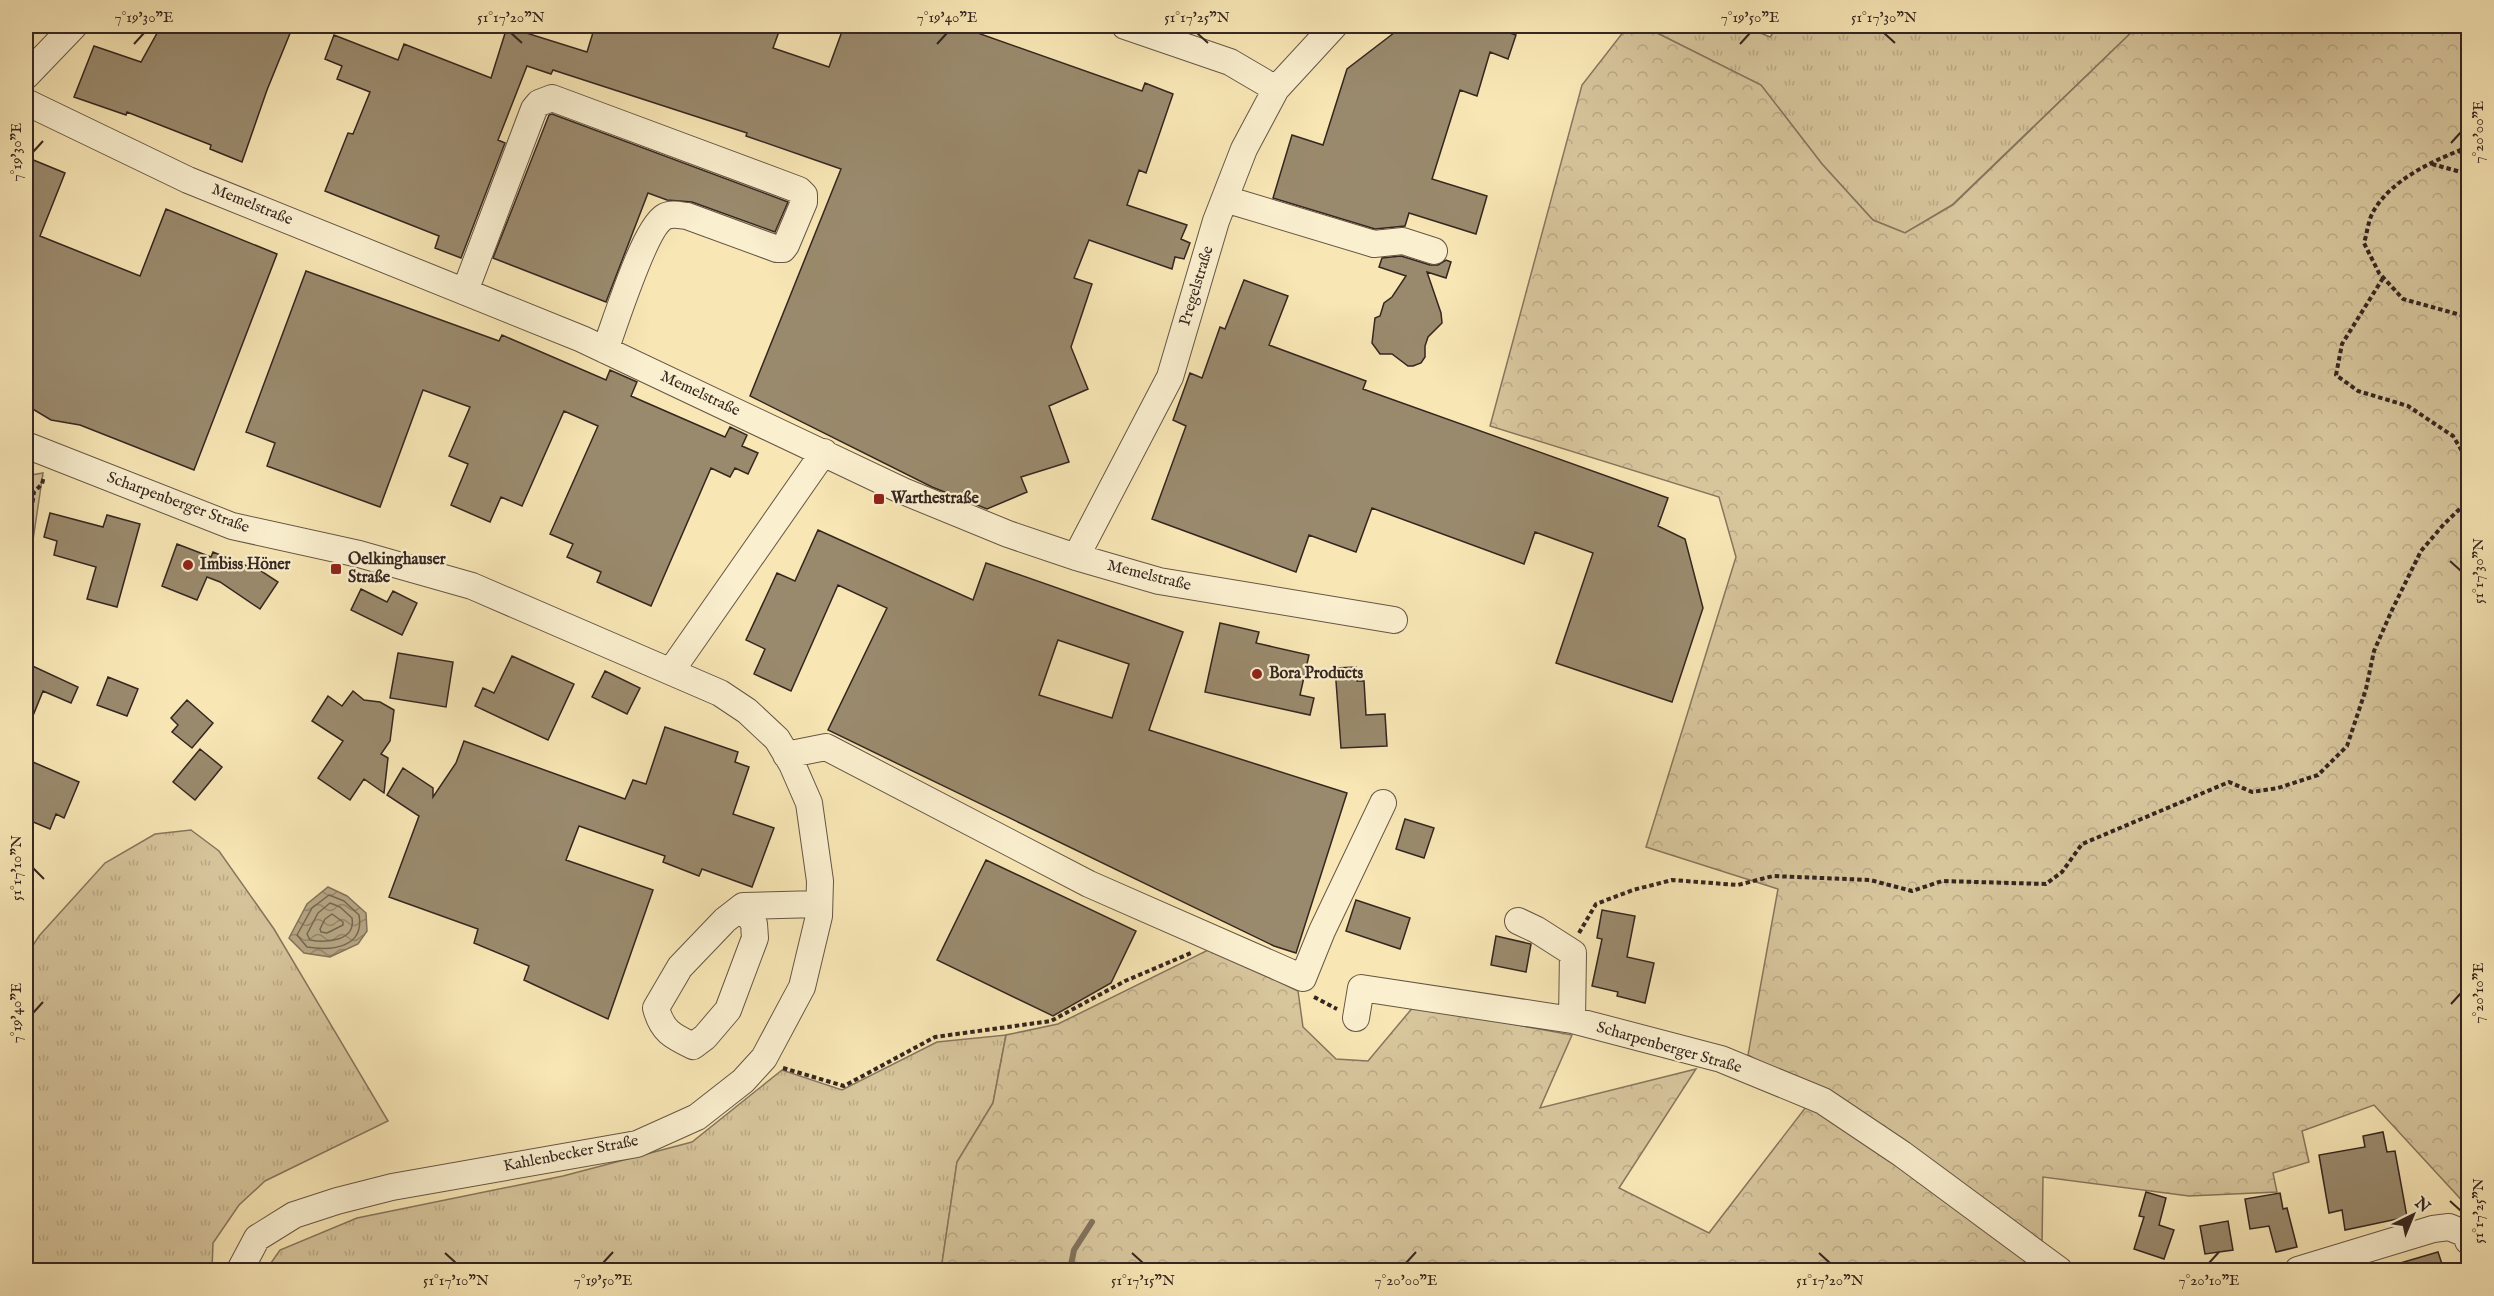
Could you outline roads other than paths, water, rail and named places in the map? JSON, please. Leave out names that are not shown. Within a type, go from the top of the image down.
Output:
[{"type":"street","points":[[26,76],[74,26]]},
{"type":"street","points":[[1125,26],[1230,62],[1276,89]]},
{"type":"street","name":"Pregelstraße","points":[[1076,557],[1170,377],[1225,199],[1244,149],[1276,89],[1334,26]]},
{"type":"street","points":[[465,291],[534,109],[545,99],[552,98],[663,138],[799,190],[804,195],[804,202],[783,249],[777,249],[687,216],[671,215],[658,222],[650,233],[641,254],[605,350]]},
{"type":"street","name":"Memelstraße","points":[[26,102],[188,180],[605,350],[903,491],[1008,534],[1159,581],[1394,620]]},
{"type":"street","points":[[1225,199],[1374,244],[1403,241],[1434,251]]},
{"type":"street","name":"Scharpenberger Straße","points":[[26,445],[232,526],[359,554],[472,586],[671,671]]},
{"type":"street","points":[[671,671],[824,452]]},
{"type":"street","name":"Kahlenbecker Straße","points":[[240,1270],[257,1238],[294,1215],[337,1201],[392,1187],[637,1144],[697,1117],[742,1082],[765,1058],[801,987],[810,956],[819,904],[820,881],[809,803],[777,739],[747,711],[720,693],[671,671]]},
{"type":"street","points":[[786,755],[826,747],[1089,884],[1303,978],[1322,931],[1383,803]]},
{"type":"street","points":[[743,906],[754,924],[755,938],[728,1010],[705,1037],[693,1046],[675,1037],[661,1024],[656,1008],[680,966],[724,920],[743,906],[819,904]]},
{"type":"street","points":[[1518,921],[1545,934],[1573,953],[1572,1020]]},
{"type":"street","name":"Scharpenberger Straße","points":[[1356,1018],[1361,988],[1572,1020],[1721,1059],[1823,1101],[1902,1154],[2059,1270]]},
{"type":"street","points":[[2298,1270],[2433,1228],[2449,1227],[2466,1234],[2469,1241]]},
{"type":"water","points":[[328,887],[347,896],[366,913],[367,931],[358,944],[330,957],[304,953],[289,938],[307,904]]},
{"type":"waterway","points":[[1070,1270],[1074,1250],[1092,1222]]},
{"type":"place","name":"Warthestraße","points":[[879,499]]},
{"type":"place","name":"Imbiss Höner","points":[[188,565]]},
{"type":"place","name":"Oelkinghauser Straße","points":[[336,569]]},
{"type":"place","name":"Bora Products","points":[[1257,674]]}]
